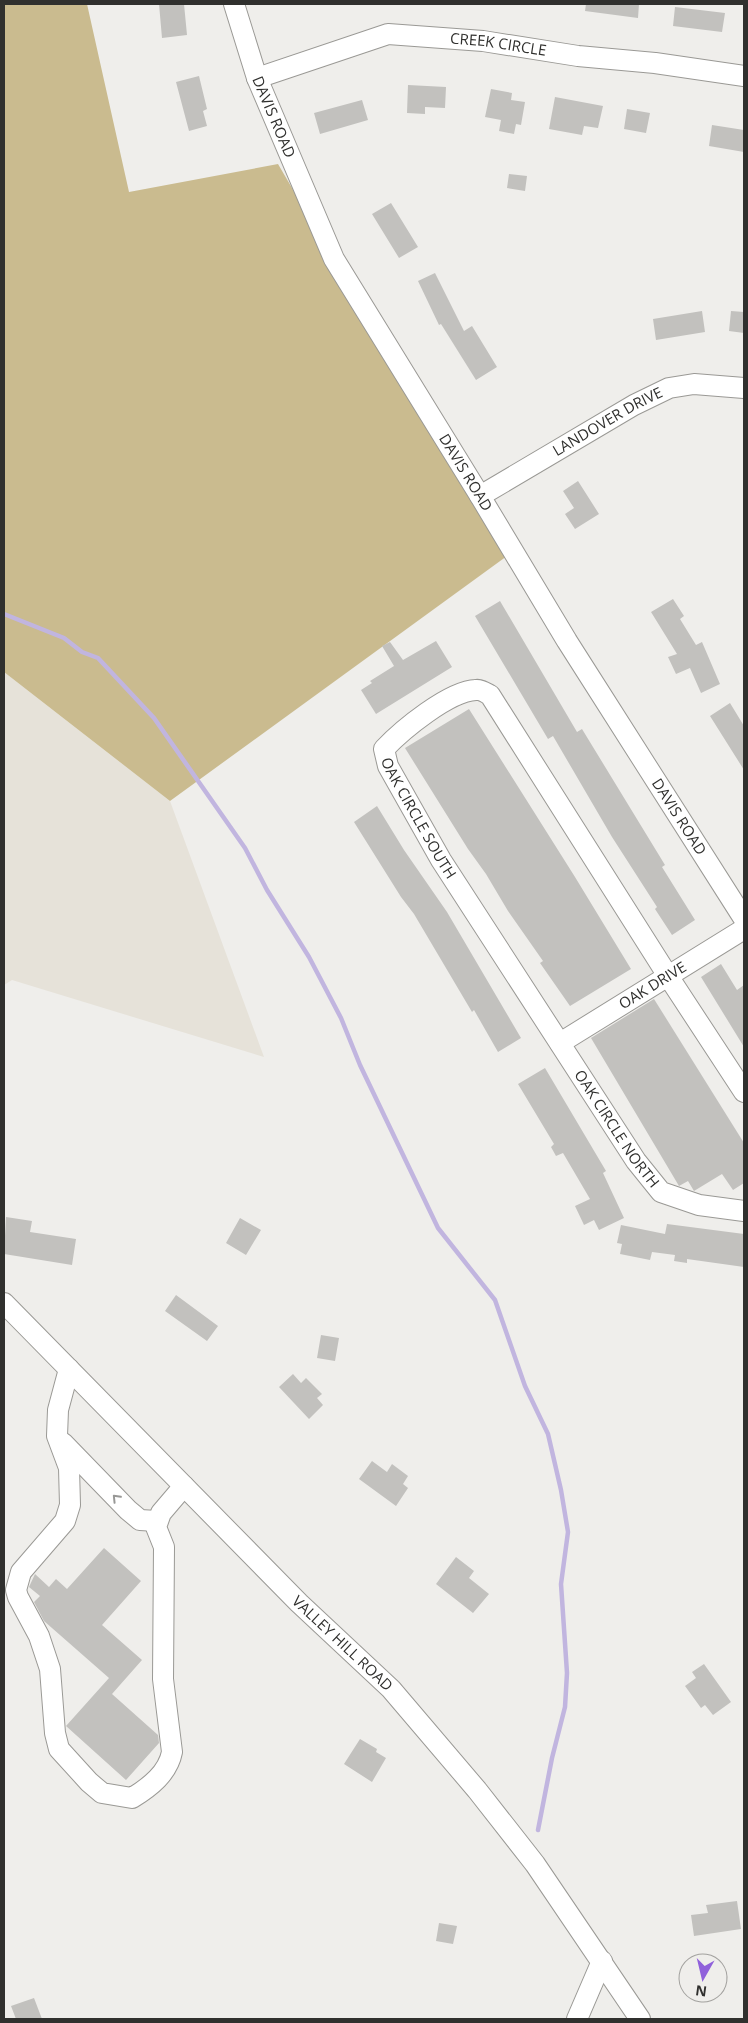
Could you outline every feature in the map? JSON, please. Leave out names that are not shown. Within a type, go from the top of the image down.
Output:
[{"type":"street","name":"DAVIS ROAD","points":[[234,4],[257,78],[334,260],[567,641],[744,919]]},
{"type":"street","name":"CREEK CIRCLE","points":[[257,78],[388,34],[483,41],[578,56],[655,63],[744,76]]},
{"type":"street","name":"LANDOVER DRIVE","points":[[480,496],[634,405],[669,388],[694,384],[744,388]]},
{"type":"street","name":"OAK CIRCLE SOUTH","points":[[560,1043],[441,860],[388,766],[384,749],[398,735],[454,695],[477,689],[490,695],[668,976]]},
{"type":"street","name":"OAK DRIVE","points":[[560,1043],[744,929]]},
{"type":"street","points":[[668,976],[744,1092]]},
{"type":"street","name":"OAK CIRCLE NORTH","points":[[560,1043],[636,1161],[661,1192],[699,1205],[744,1211]]},
{"type":"street","name":"VALLEY HILL ROAD","points":[[4,1303],[299,1603],[390,1689],[477,1790],[529,1857],[640,2019]]},
{"type":"street","points":[[69,1369],[58,1410],[57,1436],[69,1468],[70,1504],[65,1521],[21,1572],[16,1590],[18,1598],[39,1636],[50,1668],[55,1733],[59,1749],[89,1782],[102,1793],[132,1798],[162,1774],[170,1763],[172,1752],[163,1679],[164,1547],[156,1527],[161,1512],[184,1486]]},
{"type":"street","points":[[57,1436],[128,1510],[140,1520],[157,1521]]},
{"type":"street","points":[[577,2019],[602,1961]]},
{"type":"shaded area","points":[[4,4],[87,4],[129,192],[278,164],[507,556],[170,801],[4,672]]},
{"type":"shaded area","points":[[4,672],[170,801],[264,1057],[12,980],[4,985]]},
{"type":"building","points":[[159,4],[184,4],[187,35],[162,38]]},
{"type":"building","points":[[586,4],[639,4],[638,18],[585,11]]},
{"type":"building","points":[[675,7],[725,13],[722,32],[673,26]]},
{"type":"building","points":[[199,76],[207,109],[203,111],[207,126],[189,131],[176,82]]},
{"type":"building","points":[[408,85],[446,87],[445,108],[425,107],[425,114],[407,113]]},
{"type":"building","points":[[491,89],[512,93],[511,100],[525,102],[521,125],[516,124],[514,134],[499,131],[501,120],[485,117]]},
{"type":"building","points":[[555,97],[603,106],[598,128],[584,126],[582,135],[549,129]]},
{"type":"building","points":[[362,100],[368,120],[320,134],[314,113]]},
{"type":"building","points":[[627,109],[650,113],[646,133],[624,129]]},
{"type":"building","points":[[712,125],[744,130],[744,152],[709,146]]},
{"type":"building","points":[[509,174],[527,176],[525,191],[507,188]]},
{"type":"building","points":[[391,203],[418,247],[399,258],[372,214]]},
{"type":"building","points":[[435,273],[464,331],[472,326],[497,367],[476,380],[441,324],[439,325],[418,281]]},
{"type":"building","points":[[702,311],[705,332],[656,340],[653,319]]},
{"type":"building","points":[[731,311],[744,312],[744,333],[729,331]]},
{"type":"building","points":[[578,481],[599,514],[575,529],[565,514],[574,508],[563,491]]},
{"type":"building","points":[[673,599],[684,616],[680,619],[696,645],[702,642],[720,684],[701,693],[690,668],[676,674],[668,657],[677,654],[651,612]]},
{"type":"building","points":[[500,601],[577,732],[582,729],[665,865],[662,867],[695,920],[672,935],[553,736],[548,739],[475,616]]},
{"type":"building","points":[[436,641],[452,667],[376,714],[361,690],[372,683],[370,681],[394,666],[382,646],[390,642],[403,660]]},
{"type":"building","points":[[730,703],[744,726],[744,770],[710,716]]},
{"type":"building","points":[[469,709],[631,969],[570,1006],[540,963],[543,961],[508,911],[405,748]]},
{"type":"building","points":[[377,806],[404,850],[447,912],[521,1038],[498,1052],[414,914],[401,897],[354,822]]},
{"type":"building","points":[[721,964],[737,990],[744,985],[744,1047],[701,977]]},
{"type":"building","points":[[654,999],[744,1143],[744,1183],[733,1190],[722,1174],[694,1191],[688,1181],[679,1186],[591,1038]]},
{"type":"building","points":[[545,1068],[606,1171],[603,1173],[624,1218],[599,1230],[594,1220],[584,1225],[575,1206],[590,1199],[563,1153],[556,1156],[551,1147],[554,1144],[518,1084]]},
{"type":"building","points":[[6,1217],[32,1221],[30,1232],[76,1239],[72,1265],[4,1254]]},
{"type":"building","points":[[240,1218],[261,1230],[246,1255],[226,1243]]},
{"type":"building","points":[[667,1224],[744,1234],[744,1267],[687,1259],[687,1263],[674,1261],[675,1255],[652,1252],[650,1260],[620,1254],[622,1244],[617,1243],[621,1225],[665,1234]]},
{"type":"building","points":[[176,1295],[218,1326],[207,1341],[165,1311]]},
{"type":"building","points":[[321,1335],[339,1338],[335,1361],[317,1358]]},
{"type":"building","points":[[293,1374],[301,1383],[306,1378],[322,1394],[317,1398],[323,1405],[309,1419],[279,1387]]},
{"type":"building","points":[[372,1461],[387,1472],[392,1464],[408,1476],[403,1484],[408,1488],[396,1506],[359,1479]]},
{"type":"building","points":[[104,1548],[141,1581],[102,1625],[142,1660],[112,1694],[158,1735],[159,1743],[126,1780],[66,1726],[109,1678],[44,1621],[34,1602],[40,1596],[29,1587],[35,1574],[49,1587],[56,1579],[67,1589]]},
{"type":"building","points":[[456,1557],[474,1571],[469,1578],[489,1594],[473,1613],[436,1584]]},
{"type":"building","points":[[704,1664],[731,1702],[713,1715],[705,1705],[701,1708],[685,1686],[696,1678],[692,1672]]},
{"type":"building","points":[[360,1739],[377,1749],[376,1752],[386,1758],[372,1782],[344,1764]]},
{"type":"building","points":[[737,1901],[741,1929],[694,1936],[691,1915],[708,1913],[706,1905]]},
{"type":"building","points":[[439,1923],[457,1926],[453,1944],[436,1941]]},
{"type":"building","points":[[34,1998],[42,2019],[16,2019],[11,2006]]},
{"type":"waterway","points":[[4,614],[64,638],[82,652],[98,658],[154,718],[245,848],[267,890],[309,957],[341,1018],[360,1065],[438,1228],[495,1300],[525,1386],[548,1434],[561,1490],[568,1532],[561,1584],[567,1673],[565,1707],[552,1758],[538,1830]]}]
